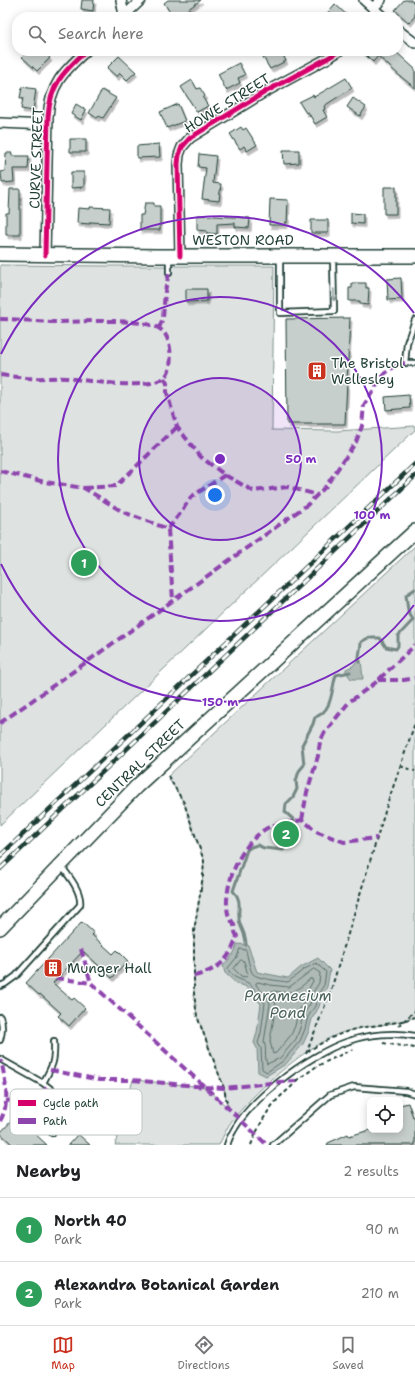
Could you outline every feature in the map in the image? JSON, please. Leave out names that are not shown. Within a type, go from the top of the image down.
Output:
[{"type":"main road","name":"WESTON ROAD","points":[[0,254],[415,256]]},
{"type":"main road","name":"CENTRAL STREET","points":[[0,928],[137,786],[415,531]]},
{"type":"street","points":[[121,0],[123,12]]},
{"type":"street","points":[[128,12],[141,0]]},
{"type":"street","points":[[364,0],[375,12]]},
{"type":"street","points":[[378,12],[381,0]]},
{"type":"street","points":[[403,34],[415,43]]},
{"type":"street","name":"CURVE STREET","points":[[45,255],[50,98],[55,85],[65,70],[80,56]]},
{"type":"street","name":"HOWE STREET","points":[[174,256],[178,164],[179,155],[184,144],[198,133],[265,92],[331,56]]},
{"type":"street","points":[[0,124],[48,124]]},
{"type":"lane","points":[[169,273],[174,256]]},
{"type":"lane","points":[[280,256],[280,313],[334,311],[333,256]]},
{"type":"lane","points":[[415,320],[407,343],[405,363],[415,363]]},
{"type":"lane","points":[[0,986],[16,976],[80,905],[80,898],[71,880],[60,865]]},
{"type":"lane","points":[[0,1017],[2,1034],[0,1040]]},
{"type":"lane","points":[[227,1145],[228,1139],[240,1120],[253,1105],[268,1091],[301,1066],[325,1051],[350,1040],[379,1035],[408,1034],[415,1036]]},
{"type":"lane","points":[[43,1083],[55,1057],[54,1041]]},
{"type":"lane","points":[[0,1059],[51,1089]]},
{"type":"lane","points":[[273,1145],[330,1095],[354,1087],[406,1091],[415,1094]]},
{"type":"path","points":[[296,1081],[331,990],[400,766],[415,723]]},
{"type":"path","points":[[400,766],[415,771]]},
{"type":"path","points":[[168,776],[184,803],[204,860],[203,876],[194,931],[194,994],[197,1016],[224,1088],[228,1108]]},
{"type":"path","points":[[403,1021],[415,1011]]},
{"type":"path","points":[[381,1042],[415,1048]]},
{"type":"path","points":[[251,1145],[267,1114],[276,1101],[296,1081],[317,1066],[356,1048]]},
{"type":"shaded area","points":[[0,265],[274,266],[272,430],[337,431],[415,426],[415,430],[0,825]]},
{"type":"shaded area","points":[[415,546],[415,1017],[344,1032],[316,1046],[301,1056],[257,1093],[231,1122],[219,1145],[115,1145],[118,1135],[142,1135],[142,1089],[131,1089],[133,1080],[206,1087],[228,1108],[224,1088],[197,1016],[194,994],[194,931],[204,861],[184,803],[168,776]]},
{"type":"water","points":[[358,659],[361,660],[363,679],[351,679],[346,672],[346,669],[353,666]]},
{"type":"water","name":"Paramecium Pond","points":[[237,944],[248,945],[257,972],[288,978],[301,967],[318,958],[330,970],[327,987],[322,995],[319,1007],[312,1019],[309,1031],[303,1044],[286,1064],[266,1076],[258,1072],[257,1048],[254,1043],[261,1004],[245,986],[237,984],[225,973],[223,966],[234,953]]},
{"type":"building","points":[[82,0],[94,0],[93,11],[81,9]]},
{"type":"building","points":[[168,0],[201,0],[184,12],[170,12],[164,3]]},
{"type":"building","points":[[404,0],[411,0],[415,4],[415,16],[409,23],[403,17],[403,12],[397,12],[395,10]]},
{"type":"building","points":[[335,4],[344,12],[328,12]]},
{"type":"building","points":[[48,56],[50,58],[37,71],[22,57]]},
{"type":"building","points":[[119,56],[136,72],[127,80],[120,73],[117,77],[107,68]]},
{"type":"building","points":[[284,56],[286,61],[270,69],[263,57]]},
{"type":"building","points":[[367,56],[378,56],[373,62]]},
{"type":"building","points":[[378,56],[401,56],[415,69],[415,88]]},
{"type":"building","points":[[239,63],[245,75],[238,78],[240,83],[226,90],[218,74]]},
{"type":"building","points":[[346,78],[352,88],[324,106],[325,109],[323,110],[327,117],[315,124],[308,112],[306,113],[299,102],[313,95],[314,97]]},
{"type":"building","points":[[192,80],[197,89],[200,88],[205,96],[203,98],[208,106],[197,112],[181,87]]},
{"type":"building","points":[[22,87],[36,89],[33,111],[21,109],[23,98],[20,98]]},
{"type":"building","points":[[102,90],[116,98],[103,118],[99,116],[97,118],[89,113]]},
{"type":"building","points":[[353,98],[366,107],[360,116],[347,107]]},
{"type":"building","points":[[76,104],[86,110],[81,120],[71,114]]},
{"type":"building","points":[[178,104],[185,121],[167,128],[160,112]]},
{"type":"building","points":[[241,127],[243,130],[246,128],[257,145],[247,151],[244,146],[240,149],[230,134]]},
{"type":"building","points":[[70,139],[86,139],[86,152],[70,152]]},
{"type":"building","points":[[159,144],[160,157],[137,158],[137,146]]},
{"type":"building","points":[[283,150],[299,150],[299,163],[284,164]]},
{"type":"building","points":[[6,153],[12,153],[12,156],[29,156],[28,169],[13,169],[14,182],[2,183],[1,172],[5,171]]},
{"type":"building","points":[[199,154],[216,156],[213,183],[221,184],[219,201],[202,199],[206,168],[198,167]]},
{"type":"building","points":[[71,172],[84,172],[84,187],[71,188]]},
{"type":"building","points":[[384,187],[396,187],[396,214],[384,214]]},
{"type":"building","points":[[10,189],[20,189],[20,235],[6,235],[6,213],[9,213]]},
{"type":"building","points":[[270,199],[288,200],[287,223],[285,222],[285,225],[269,225]]},
{"type":"building","points":[[145,203],[154,203],[154,206],[160,206],[160,230],[140,230],[140,215],[143,215]]},
{"type":"building","points":[[90,207],[110,208],[109,223],[77,223],[78,208],[90,209]]},
{"type":"building","points":[[351,213],[363,214],[363,224],[351,223]]},
{"type":"building","points":[[197,215],[250,218],[249,228],[235,227],[235,223],[217,224],[217,234],[207,233],[207,231],[197,230]]},
{"type":"building","points":[[311,220],[328,220],[328,233],[311,233]]},
{"type":"building","points":[[401,278],[402,299],[388,300],[387,279]]},
{"type":"building","points":[[352,283],[366,283],[366,288],[369,288],[368,305],[360,304],[360,301],[349,301],[349,288],[352,288]]},
{"type":"building","points":[[186,289],[207,289],[207,301],[186,302]]},
{"type":"building","name":"The Bristol Wellesley","points":[[350,318],[345,424],[287,424],[286,319]]},
{"type":"building","points":[[409,395],[410,408],[386,410],[385,397]]},
{"type":"building","name":"Munger Hall","points":[[82,922],[94,933],[92,935],[113,954],[117,950],[128,961],[112,978],[83,951],[53,983],[72,1000],[74,998],[85,1008],[69,1026],[58,1016],[61,1013],[26,983]]},
{"type":"building","points":[[408,1103],[413,1117],[415,1117],[415,1145],[327,1145],[328,1143],[348,1134],[349,1136],[367,1131],[367,1133],[403,1133],[403,1104]]},
{"type":"building","points":[[10,1122],[10,1135],[36,1135],[47,1145],[13,1145],[0,1133]]},
{"type":"building","points":[[77,1135],[79,1135],[90,1145],[68,1145]]},
{"type":"waterway","points":[[359,662],[361,642],[368,638],[380,638],[386,647],[396,649],[398,646],[398,636],[413,620],[408,611],[406,595],[415,589]]},
{"type":"waterway","points":[[246,945],[245,936],[239,920],[239,903],[233,891],[247,850],[257,845],[264,848],[283,850],[294,840],[297,828],[293,819],[285,812],[286,804],[293,797],[297,789],[296,781],[299,771],[304,765],[302,745],[315,717],[321,714],[328,705],[336,675],[350,672]]},
{"type":"railway","points":[[0,856],[415,464]]},
{"type":"railway","points":[[0,869],[415,476]]},
{"type":"marked path","points":[[159,328],[163,318],[165,291],[169,273]]},
{"type":"marked path","points":[[0,319],[51,322],[126,322],[151,325],[160,329],[166,336],[170,346],[171,356],[169,369],[165,377],[158,381],[145,384],[123,384],[67,378],[32,378],[0,375]]},
{"type":"marked path","points":[[0,723],[307,505],[326,486],[356,442],[362,426],[364,405],[384,374],[398,364],[405,363]]},
{"type":"marked path","points":[[164,378],[167,383],[167,393],[177,427],[201,457],[225,475],[253,491],[288,487],[318,495]]},
{"type":"marked path","points":[[84,488],[116,486],[177,427]]},
{"type":"marked path","points":[[0,471],[45,482],[84,488],[123,512],[168,529],[173,600]]},
{"type":"marked path","points":[[168,529],[191,497],[225,475]]},
{"type":"marked path","points":[[302,820],[307,792],[318,756],[320,742],[325,732],[349,702],[375,683],[415,645]]},
{"type":"marked path","points":[[378,680],[404,680],[415,678]]},
{"type":"marked path","points":[[194,976],[210,971],[222,963],[231,952],[237,936],[234,925],[228,914],[227,902],[231,877],[236,864],[250,842],[259,834],[272,826],[302,820],[318,832],[344,842],[377,838]]},
{"type":"marked path","points":[[81,949],[91,983],[267,1145]]},
{"type":"marked path","points":[[56,978],[91,983]]},
{"type":"marked path","points":[[0,1121],[6,1099],[1,1060]]},
{"type":"marked path","points":[[50,1070],[100,1080],[133,1080],[224,1088],[296,1081]]},
{"type":"marked path","points":[[6,1101],[10,1100]]},
{"type":"cycle path","points":[[45,255],[49,106],[59,80],[81,56]]},
{"type":"cycle path","points":[[180,256],[178,164],[182,147],[190,138],[265,92],[331,56]]},
{"type":"place","name":"The Bristol Wellesley","points":[[317,371]]},
{"type":"place","name":"North 40","points":[[84,563]]},
{"type":"place","name":"Alexandra Botanical Garden","points":[[286,834]]},
{"type":"place","name":"Munger Hall","points":[[53,968]]}]
